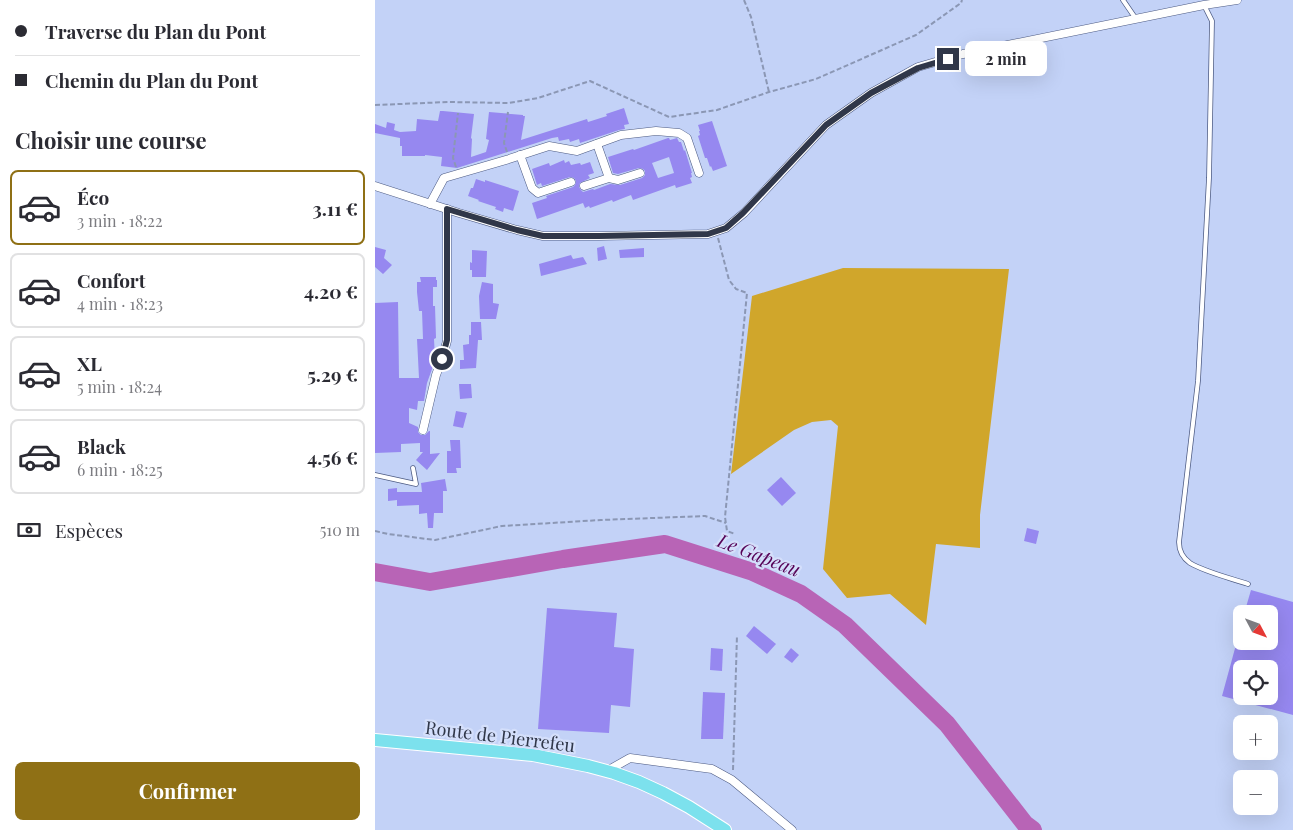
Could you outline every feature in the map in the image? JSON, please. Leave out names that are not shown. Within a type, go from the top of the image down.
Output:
[{"type":"main road","name":"Route de Pierrefeu","points":[[375,740],[533,755],[607,771],[663,793],[725,830]]},
{"type":"street","points":[[375,186],[517,230],[543,236],[708,234],[726,228],[743,213],[826,125],[871,93],[918,68],[963,54],[1237,0]]},
{"type":"street","points":[[430,204],[444,178],[549,146],[577,151],[621,135],[656,131],[679,133],[687,138],[699,172]]},
{"type":"street","points":[[597,144],[609,178]]},
{"type":"street","points":[[520,156],[532,188],[538,193],[571,182]]},
{"type":"street","points":[[584,186],[609,178],[618,180],[641,173]]},
{"type":"street","points":[[423,430],[436,374],[447,340],[447,209]]},
{"type":"street","points":[[607,771],[630,758],[712,769],[732,780],[792,830]]},
{"type":"lane","points":[[1123,0],[1136,19]]},
{"type":"lane","points":[[1204,5],[1212,21],[1209,178],[1198,381],[1179,550],[1188,562],[1248,584]]},
{"type":"lane","points":[[375,475],[416,484],[413,468]]},
{"type":"path","points":[[744,0],[751,17],[769,92]]},
{"type":"path","points":[[375,105],[449,102],[509,103],[538,98],[589,81],[669,117],[717,110],[769,92],[816,79],[916,34],[961,3],[962,0]]},
{"type":"path","points":[[504,143],[508,112]]},
{"type":"path","points":[[453,158],[457,113]]},
{"type":"path","points":[[717,231],[729,280],[736,289],[747,293],[726,507],[727,531],[735,534]]},
{"type":"path","points":[[375,531],[435,540],[502,526],[601,520],[705,516],[726,524]]},
{"type":"path","points":[[732,780],[737,635]]},
{"type":"shaded area","points":[[843,268],[1009,269],[980,515],[980,548],[936,544],[926,625],[890,594],[847,598],[823,569],[838,426],[831,420],[812,422],[794,430],[731,474],[752,296]]},
{"type":"building","points":[[624,108],[629,124],[624,125],[625,129],[580,143],[579,139],[570,142],[569,139],[559,141],[558,137],[552,138],[457,168],[441,166],[442,157],[425,155],[402,156],[400,138],[375,133],[375,124],[386,128],[387,122],[395,124],[394,130],[400,132],[416,131],[417,119],[438,121],[440,111],[474,114],[471,157],[486,152],[489,140],[486,139],[489,112],[525,116],[521,140],[587,119],[588,122]]},
{"type":"building","points":[[712,121],[727,166],[713,171],[707,158],[705,158],[698,136],[700,131],[698,125]]},
{"type":"building","points":[[668,138],[670,140],[677,138],[685,150],[692,173],[690,178],[692,183],[676,188],[675,185],[633,200],[631,195],[590,208],[589,206],[585,208],[583,203],[537,219],[532,203],[573,187],[576,181],[570,177],[542,186],[541,183],[537,185],[532,169],[549,163],[550,166],[564,160],[565,163],[569,161],[571,165],[580,163],[581,165],[590,162],[594,173],[588,175],[590,178],[580,183],[579,187],[583,192],[594,190],[610,184],[620,185],[642,178],[645,175],[645,171],[639,168],[618,174],[613,173],[608,157]],"holes":[[[669,157],[674,173],[658,178],[652,163]]]},
{"type":"building","points":[[476,179],[519,191],[513,211],[504,208],[503,212],[495,209],[496,207],[468,196]]},
{"type":"building","points":[[604,246],[607,259],[598,261],[597,248]]},
{"type":"building","points":[[375,247],[386,250],[384,258],[392,265],[383,274],[375,267]]},
{"type":"building","points":[[644,248],[644,257],[620,258],[619,250]]},
{"type":"building","points":[[472,250],[487,251],[486,277],[472,277],[470,262],[472,263]]},
{"type":"building","points":[[571,255],[573,259],[583,257],[587,264],[541,276],[539,264]]},
{"type":"building","points":[[420,277],[436,277],[437,280],[437,287],[433,287],[436,358],[427,383],[424,401],[418,401],[417,410],[409,408],[409,423],[418,427],[418,432],[421,435],[425,435],[430,431],[430,454],[440,453],[427,470],[416,460],[423,452],[420,452],[420,443],[401,444],[401,452],[375,453],[375,303],[398,302],[399,378],[419,378],[417,339],[423,339],[422,311],[419,311],[417,292],[417,282],[421,282]]},
{"type":"building","points":[[482,282],[493,284],[493,303],[499,304],[496,319],[480,319],[479,296]]},
{"type":"building","points":[[471,322],[481,322],[482,340],[478,340],[476,368],[460,369],[460,360],[464,360],[463,345],[469,344]]},
{"type":"building","points":[[459,384],[471,384],[472,398],[460,399]]},
{"type":"building","points":[[456,411],[467,413],[463,428],[453,426]]},
{"type":"building","points":[[450,440],[460,440],[461,468],[456,468],[457,473],[447,473],[447,451],[451,451]]},
{"type":"building","points":[[781,477],[796,493],[782,506],[767,490]]},
{"type":"building","points":[[445,479],[447,491],[443,491],[443,513],[434,513],[433,528],[428,528],[427,513],[419,514],[419,505],[397,506],[397,500],[388,501],[388,489],[397,488],[397,492],[422,492],[421,483]]},
{"type":"building","points":[[1027,528],[1039,531],[1036,544],[1024,541]]},
{"type":"building","points":[[1251,590],[1293,602],[1293,715],[1256,705],[1278,705],[1278,660],[1233,660],[1233,699],[1222,696],[1235,650],[1278,650],[1278,605],[1247,605]]},
{"type":"building","points":[[547,608],[617,613],[614,647],[634,649],[630,707],[611,705],[609,733],[538,729]]},
{"type":"building","points":[[754,626],[776,644],[767,654],[746,636]]},
{"type":"building","points":[[711,648],[723,649],[722,671],[710,670]]},
{"type":"building","points":[[791,648],[799,655],[792,663],[784,657]]},
{"type":"building","points":[[703,692],[725,693],[723,739],[701,739]]},
{"type":"waterway","name":"Le Gapeau","points":[[375,572],[430,582],[665,544],[753,572],[801,594],[845,625],[947,724],[1025,824],[1033,830]]},
{"type":"route","points":[[442,359],[447,340],[447,209],[543,236],[708,234],[726,228],[743,213],[826,125],[871,93],[918,68],[948,59]]}]
